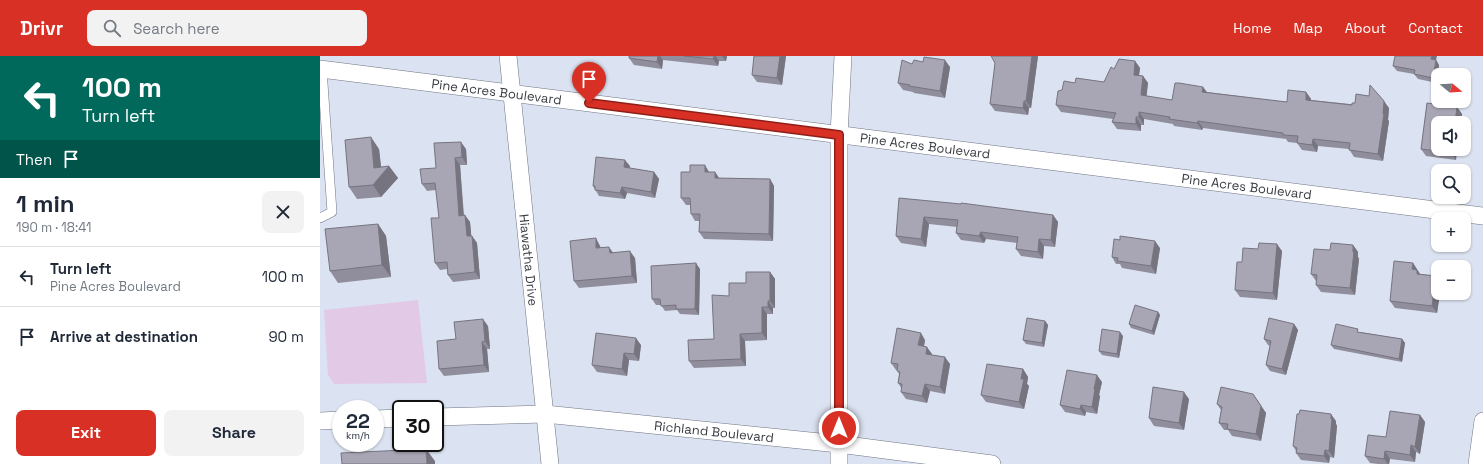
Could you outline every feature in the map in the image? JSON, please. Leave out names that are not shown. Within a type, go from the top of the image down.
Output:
[{"type":"street","name":"Hiawatha Drive","points":[[508,56],[550,464]]},
{"type":"street","points":[[839,464],[839,135],[842,56]]},
{"type":"street","name":"Pine Acres Boulevard","points":[[321,69],[1483,216]]},
{"type":"street","name":"Richland Boulevard","points":[[444,417],[545,414],[839,444],[992,464]]},
{"type":"street","points":[[320,421],[332,420]]},
{"type":"street","points":[[1477,464],[1483,421]]},
{"type":"lane","points":[[320,218],[332,212],[321,69]]},
{"type":"shaded area","points":[[418,300],[427,383],[334,384],[328,375],[324,310]]},
{"type":"building","points":[[629,56],[658,56],[657,62],[629,58]]},
{"type":"building","points":[[684,56],[714,56],[713,59]]},
{"type":"building","points":[[754,56],[780,56],[777,78],[752,75]]},
{"type":"building","points":[[991,56],[1032,56],[1026,101],[1024,101],[1023,108],[990,104],[995,63]]},
{"type":"building","points":[[1395,56],[1432,56],[1431,59],[1436,60],[1435,68],[1431,68],[1431,78],[1414,74],[1415,70],[1393,66]]},
{"type":"building","points":[[924,57],[945,60],[940,91],[898,83],[902,60],[912,64],[914,60],[923,62]]},
{"type":"building","points":[[1119,59],[1135,61],[1134,75],[1143,76],[1141,95],[1172,100],[1175,83],[1179,83],[1203,87],[1202,92],[1287,102],[1288,90],[1306,92],[1306,100],[1352,105],[1352,103],[1355,103],[1356,94],[1369,96],[1370,85],[1384,101],[1384,114],[1378,154],[1349,150],[1350,143],[1313,139],[1312,145],[1297,143],[1298,136],[1283,135],[1283,133],[1198,121],[1197,123],[1169,119],[1170,117],[1139,112],[1139,117],[1136,117],[1136,124],[1112,122],[1116,113],[1056,105],[1058,91],[1062,90],[1064,81],[1075,83],[1076,78],[1104,82],[1111,67],[1114,69]]},
{"type":"building","points":[[1427,103],[1431,104],[1431,108],[1457,108],[1456,116],[1431,116],[1431,150],[1421,149]]},
{"type":"building","points":[[371,137],[374,168],[389,166],[373,185],[349,187],[345,140]]},
{"type":"building","points":[[461,142],[462,157],[455,158],[459,216],[465,215],[467,236],[472,236],[475,272],[448,275],[447,262],[435,263],[431,218],[439,218],[435,183],[422,184],[420,169],[436,168],[434,143]]},
{"type":"building","points":[[596,157],[625,160],[624,167],[654,172],[651,192],[622,187],[620,193],[595,190],[595,186],[593,186]]},
{"type":"building","points":[[690,165],[705,165],[705,172],[715,172],[715,178],[770,179],[769,234],[699,232],[700,214],[691,214],[690,198],[681,198],[681,172],[690,172]]},
{"type":"building","points":[[899,198],[961,203],[1053,215],[1051,240],[1039,239],[1038,252],[1016,249],[1018,237],[981,232],[979,236],[956,233],[958,220],[924,217],[921,239],[896,236]]},
{"type":"building","points":[[378,224],[382,265],[330,271],[325,229]]},
{"type":"building","points":[[1120,236],[1155,241],[1151,266],[1117,261],[1118,258],[1112,257],[1114,239],[1120,240]]},
{"type":"building","points":[[596,238],[596,248],[609,247],[610,253],[630,251],[632,276],[574,281],[570,241]]},
{"type":"building","points":[[1259,243],[1277,244],[1273,293],[1235,290],[1237,262],[1242,262],[1243,248],[1258,249]]},
{"type":"building","points":[[1331,243],[1353,245],[1354,252],[1350,288],[1316,285],[1317,275],[1311,274],[1314,249],[1330,250]]},
{"type":"building","points":[[1394,261],[1413,263],[1412,269],[1417,270],[1417,274],[1431,275],[1432,306],[1390,301]]},
{"type":"building","points":[[696,263],[695,309],[676,309],[676,305],[661,306],[660,299],[652,299],[651,266]]},
{"type":"building","points":[[746,272],[770,272],[770,301],[768,301],[768,307],[762,307],[762,333],[740,334],[741,359],[689,361],[688,340],[714,339],[712,295],[729,296],[729,283],[746,283]]},
{"type":"building","points":[[1135,305],[1158,312],[1152,331],[1129,324]]},
{"type":"building","points":[[1027,318],[1045,321],[1042,343],[1023,340]]},
{"type":"building","points":[[1269,318],[1294,324],[1282,369],[1266,365],[1271,341],[1264,339]]},
{"type":"building","points":[[483,319],[485,341],[482,342],[484,365],[439,369],[437,341],[456,339],[454,322]]},
{"type":"building","points":[[1336,324],[1358,329],[1357,332],[1402,339],[1399,359],[1331,345]]},
{"type":"building","points":[[897,328],[921,333],[918,345],[927,347],[926,354],[945,357],[940,387],[925,384],[922,396],[901,392],[902,384],[898,383],[900,372],[897,371],[898,364],[891,363]]},
{"type":"building","points":[[1102,329],[1120,332],[1117,354],[1099,351]]},
{"type":"building","points":[[596,333],[636,338],[634,354],[624,353],[622,369],[592,365]]},
{"type":"building","points":[[987,364],[1023,369],[1021,379],[1024,379],[1019,402],[981,395]]},
{"type":"building","points":[[1067,370],[1097,375],[1092,407],[1081,405],[1080,409],[1060,405]]},
{"type":"building","points":[[1153,387],[1184,392],[1179,423],[1149,418]]},
{"type":"building","points":[[1221,387],[1253,394],[1261,406],[1256,434],[1227,429],[1228,424],[1219,423],[1222,407],[1217,404]]},
{"type":"building","points":[[1300,410],[1331,414],[1332,419],[1329,451],[1325,450],[1324,456],[1296,453],[1297,448],[1293,446],[1297,414],[1299,414]]},
{"type":"building","points":[[1390,411],[1420,415],[1415,447],[1411,445],[1410,455],[1385,451],[1384,459],[1365,456],[1368,435],[1386,437]]},
{"type":"building","points":[[384,451],[426,452],[427,464],[342,464],[341,453]]},
{"type":"route","points":[[589,103],[839,135],[839,428]]}]
